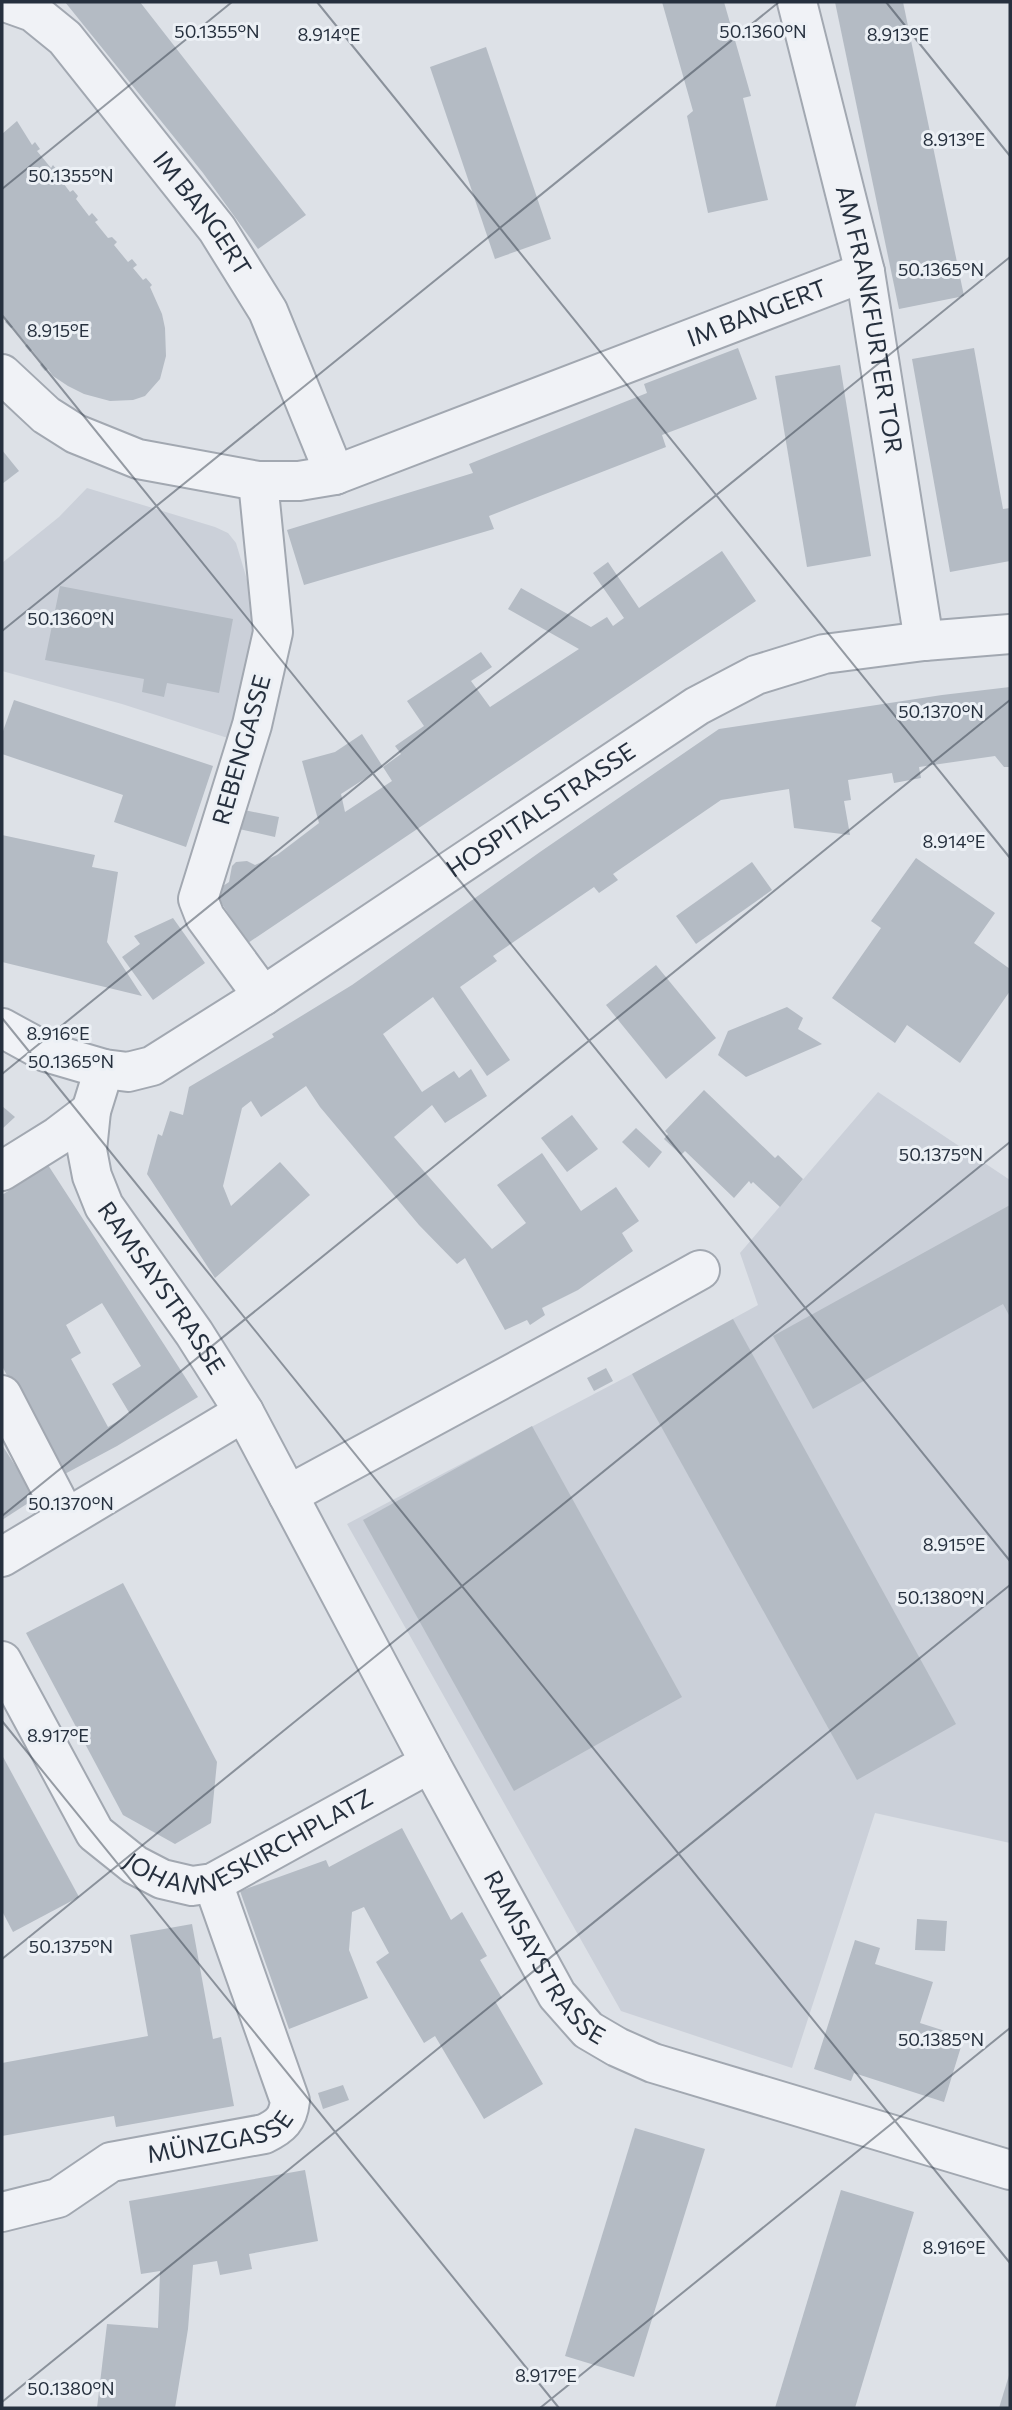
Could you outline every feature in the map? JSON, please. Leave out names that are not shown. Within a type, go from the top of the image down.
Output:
[{"type":"street","name":"IM BANGERT","points":[[5,2],[33,12],[65,38],[218,229],[268,311],[335,475]]},
{"type":"street","name":"AM FRANKFURTER TOR","points":[[797,2],[865,272],[924,641]]},
{"type":"street","name":"IM BANGERT","points":[[2,374],[46,415],[76,433],[138,459],[258,481],[299,481],[335,475],[865,272]]},
{"type":"street","name":"REBENGASSE","points":[[258,481],[273,632],[252,725],[198,899],[205,917],[263,996]]},
{"type":"street","name":"HOSPITALSTRASSE","points":[[2,1028],[46,1052],[104,1069],[128,1072],[152,1066],[263,996],[709,699],[756,675],[824,654],[924,641],[1010,634]]},
{"type":"street","name":"RAMSAYSTRASSE","points":[[104,1069],[91,1111],[87,1150],[92,1176],[104,1206],[194,1333],[244,1412],[430,1763],[557,1995],[588,2030],[653,2063],[1010,2170]]},
{"type":"street","points":[[2,1171],[58,1136],[91,1111]]},
{"type":"street","points":[[288,1495],[700,1270]]},
{"type":"street","points":[[2,1395],[66,1518]]},
{"type":"street","points":[[2,1557],[244,1412]]},
{"type":"street","name":"JOHANNESKIRCHPLATZ","points":[[2,1661],[95,1832],[135,1865],[162,1879],[192,1886],[213,1883],[430,1763]]},
{"type":"street","name":"MÜNZGASSE","points":[[2,2212],[58,2198],[111,2162],[264,2134],[277,2128],[288,2117],[290,2101],[213,1883]]},
{"type":"shaded area","points":[[87,488],[215,527],[228,533],[236,543],[254,603],[254,629],[244,705],[234,740],[122,704],[2,671],[2,563],[59,517]]},
{"type":"shaded area","points":[[878,1092],[1010,1180],[1010,1843],[875,1813],[792,2068],[621,2011],[347,1524],[758,1305],[740,1253]]},
{"type":"building","points":[[65,2],[140,2],[306,215],[258,249],[203,173]]},
{"type":"building","points":[[662,2],[724,2],[751,96],[743,98],[768,200],[708,213],[687,116],[693,111]]},
{"type":"building","points":[[835,2],[903,2],[964,296],[899,309]]},
{"type":"building","points":[[486,47],[551,239],[495,259],[430,67]]},
{"type":"building","points":[[17,121],[32,145],[35,142],[40,149],[37,151],[51,168],[53,165],[59,173],[57,175],[70,192],[73,190],[78,196],[76,199],[89,216],[92,213],[98,220],[95,222],[108,238],[112,237],[117,242],[114,245],[128,262],[132,259],[137,265],[133,268],[143,280],[146,278],[152,285],[150,287],[165,328],[166,356],[160,379],[145,396],[133,400],[110,401],[84,394],[68,386],[48,369],[45,371],[32,350],[30,352],[13,327],[5,322],[7,320],[2,313],[2,134]]},
{"type":"building","points":[[738,348],[757,399],[662,435],[666,447],[489,516],[494,529],[304,585],[287,530],[473,473],[469,464],[647,393],[644,384]]},
{"type":"building","points":[[974,348],[1003,509],[1010,508],[1010,561],[950,572],[912,359]]},
{"type":"building","points":[[840,365],[871,556],[807,567],[775,376]]},
{"type":"building","points":[[2,450],[19,471],[2,484]]},
{"type":"building","points":[[722,551],[756,601],[248,943],[214,892],[229,882],[232,866],[236,862],[247,861],[255,865],[277,855],[319,823],[302,761],[335,752],[362,734],[383,767],[401,754],[395,746],[424,726],[407,701],[481,652],[492,667],[471,681],[490,707],[579,649],[508,609],[521,588],[591,627],[607,617],[613,626],[624,618],[593,573],[608,562],[639,608]],"holes":[[[383,767],[392,781],[345,812],[341,794]]]},
{"type":"building","points":[[60,586],[233,619],[219,693],[167,683],[164,697],[142,692],[144,679],[45,660]]},
{"type":"building","points":[[1010,687],[1010,767],[1004,767],[995,756],[919,767],[921,778],[894,783],[892,773],[848,780],[851,800],[844,801],[850,835],[794,828],[789,789],[721,800],[613,874],[618,880],[599,893],[594,887],[493,956],[497,961],[460,987],[510,1060],[487,1076],[433,997],[383,1034],[422,1092],[454,1071],[459,1078],[471,1069],[487,1096],[445,1123],[432,1105],[394,1137],[492,1249],[526,1223],[497,1185],[542,1153],[581,1211],[616,1187],[639,1221],[622,1233],[633,1251],[578,1290],[542,1308],[545,1315],[530,1325],[527,1320],[505,1330],[465,1258],[457,1264],[419,1225],[320,1107],[306,1086],[261,1117],[251,1101],[242,1108],[223,1186],[231,1206],[280,1162],[310,1195],[215,1278],[147,1174],[158,1134],[162,1136],[170,1111],[183,1115],[189,1087],[274,1037],[272,1034],[352,985],[719,729]]},
{"type":"building","points":[[14,700],[213,766],[186,847],[114,822],[123,795],[2,754],[2,734]]},
{"type":"building","points":[[244,810],[279,817],[275,837],[239,829]]},
{"type":"building","points":[[2,835],[95,855],[92,867],[118,872],[107,942],[142,996],[2,962]]},
{"type":"building","points":[[916,858],[995,913],[974,943],[1010,969],[1010,991],[960,1063],[907,1025],[895,1043],[832,998],[881,928],[871,921]]},
{"type":"building","points":[[752,862],[772,890],[696,944],[676,916]]},
{"type":"building","points":[[173,918],[205,963],[153,1000],[122,957],[140,944],[134,936]]},
{"type":"building","points":[[656,965],[716,1038],[666,1079],[606,1005]]},
{"type":"building","points":[[787,1007],[803,1018],[798,1029],[822,1044],[746,1077],[718,1055],[728,1031]]},
{"type":"building","points":[[704,1090],[775,1158],[778,1155],[803,1179],[780,1207],[749,1181],[734,1198],[685,1151],[681,1155],[664,1139],[668,1134],[665,1131]]},
{"type":"building","points":[[2,1106],[15,1117],[2,1129]]},
{"type":"building","points":[[572,1115],[598,1149],[567,1172],[541,1138]]},
{"type":"building","points":[[636,1128],[662,1152],[649,1168],[622,1142]]},
{"type":"building","points":[[48,1165],[198,1397],[61,1476],[2,1366],[2,1195]],"holes":[[[102,1303],[141,1366],[112,1384],[130,1414],[108,1427],[71,1359],[81,1353],[66,1325]]]},
{"type":"building","points":[[1010,1205],[1010,1317],[1003,1304],[813,1409],[773,1336]]},
{"type":"building","points":[[733,1319],[956,1724],[857,1780],[632,1374]]},
{"type":"building","points":[[606,1368],[613,1381],[594,1391],[587,1378]]},
{"type":"building","points":[[532,1426],[682,1697],[514,1791],[363,1520]]},
{"type":"building","points":[[2,1445],[36,1498],[2,1520]]},
{"type":"building","points":[[123,1583],[217,1762],[211,1823],[175,1844],[123,1815],[26,1633]]},
{"type":"building","points":[[2,1755],[79,1897],[13,1932],[2,1911]]},
{"type":"building","points":[[402,1828],[451,1920],[462,1912],[487,1956],[480,1960],[502,1998],[495,2001],[543,2084],[484,2119],[435,2036],[424,2043],[376,1962],[389,1953],[364,1907],[352,1912],[349,1950],[368,1998],[289,2029],[240,1891],[326,1860],[329,1867]]},
{"type":"building","points":[[917,1919],[947,1921],[945,1951],[915,1950]]},
{"type":"building","points":[[192,1924],[213,2039],[221,2037],[234,2106],[116,2127],[114,2116],[2,2136],[2,2063],[148,2036],[130,1935]]},
{"type":"building","points":[[855,1940],[880,1948],[875,1964],[933,1982],[920,2023],[964,2037],[944,2102],[854,2073],[851,2081],[814,2069]]},
{"type":"building","points":[[343,2085],[349,2100],[323,2109],[318,2093]]},
{"type":"building","points":[[635,2128],[705,2149],[634,2377],[565,2356]]},
{"type":"building","points":[[305,2170],[318,2241],[249,2254],[252,2269],[220,2275],[217,2261],[193,2265],[188,2329],[175,2408],[97,2408],[107,2324],[158,2328],[160,2271],[141,2274],[129,2201]]},
{"type":"building","points":[[841,2190],[914,2212],[855,2408],[775,2408]]},
{"type":"building","points":[[1010,2372],[1010,2408],[999,2408]]}]
